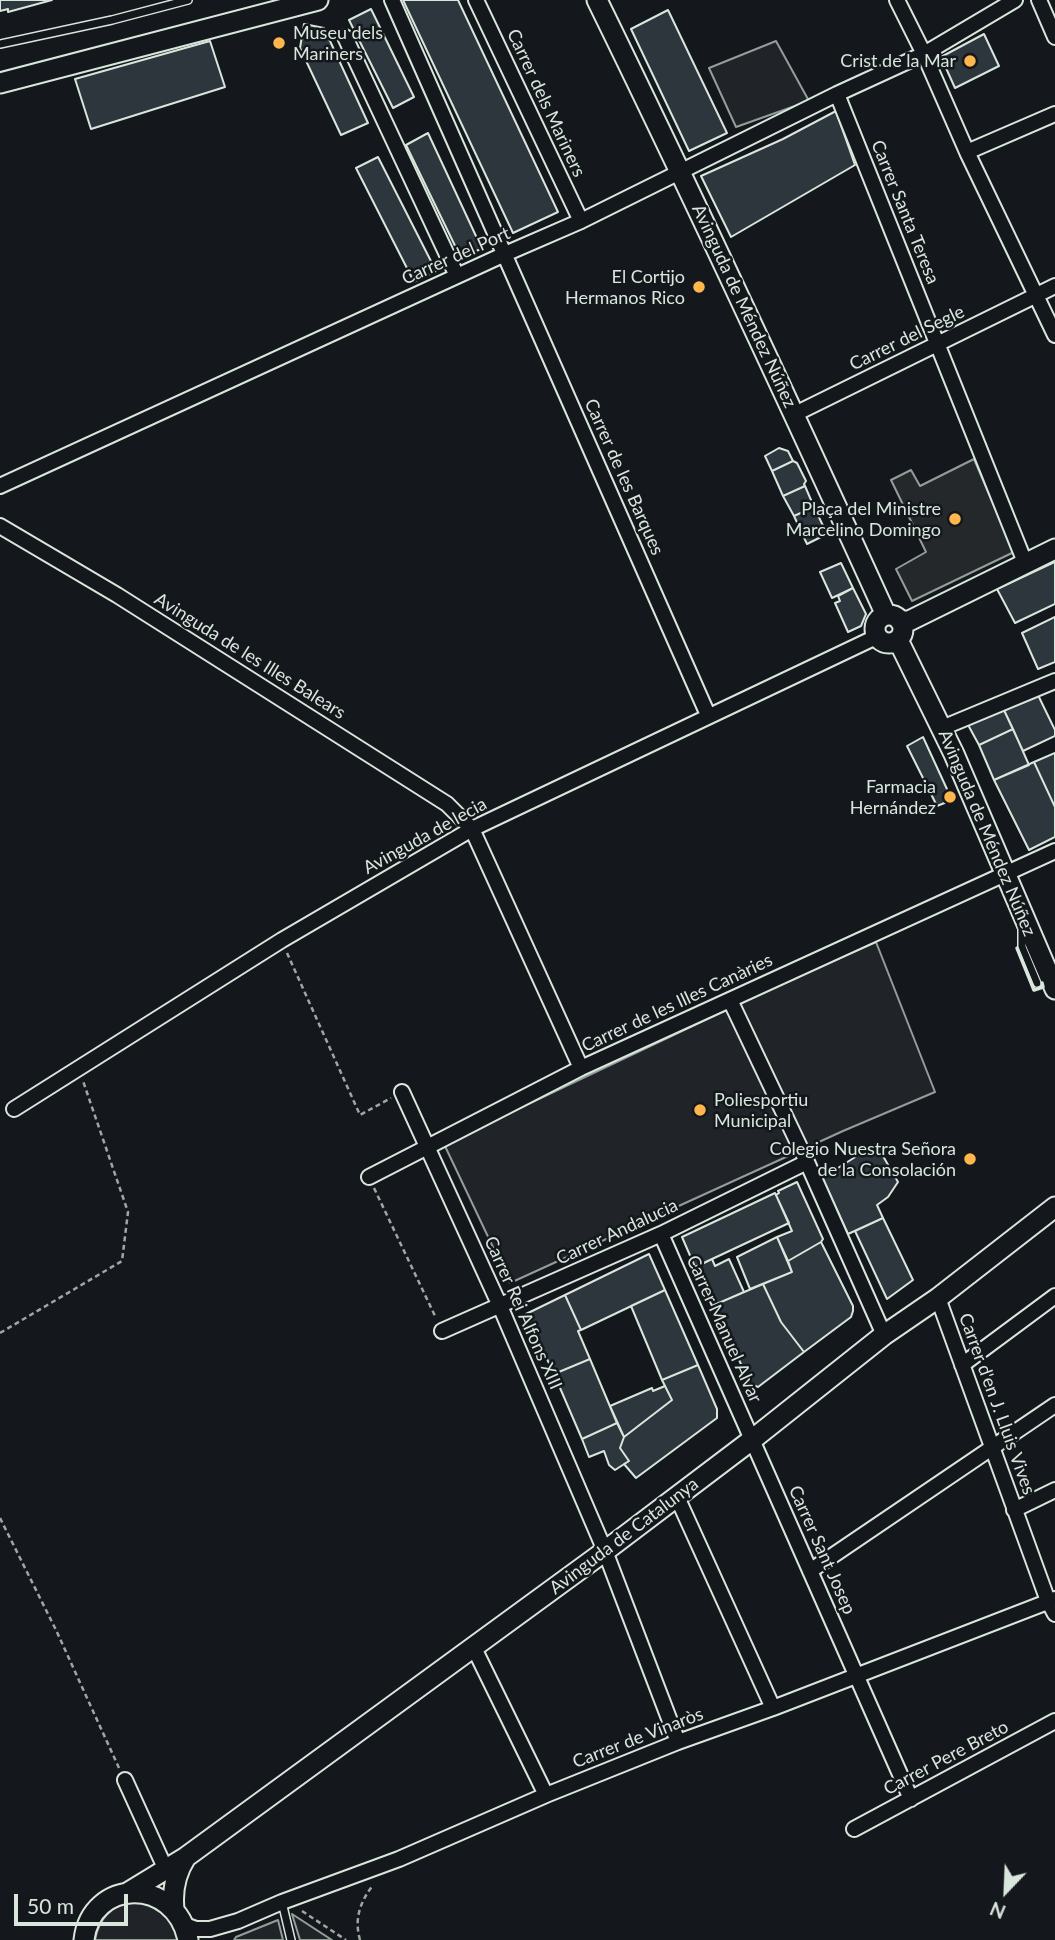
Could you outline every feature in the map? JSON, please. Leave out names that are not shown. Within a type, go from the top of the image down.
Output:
[{"type":"street","points":[[0,83],[318,0]]},
{"type":"street","name":"Carrer de les Barques","points":[[392,0],[708,715]]},
{"type":"street","name":"Carrer dels Mariners","points":[[476,0],[580,221]]},
{"type":"street","name":"Avinguda de Méndez Núñez","points":[[597,0],[893,618]]},
{"type":"street","points":[[897,0],[1055,335]]},
{"type":"street","name":"Carrer del Port","points":[[0,486],[580,221],[924,54],[1015,0]]},
{"type":"street","points":[[1039,0],[1055,37]]},
{"type":"street","points":[[345,37],[457,276]]},
{"type":"street","name":"Carrer Santa Teresa","points":[[837,94],[939,344]]},
{"type":"street","points":[[967,152],[1055,114]]},
{"type":"street","name":"Carrer del Segle","points":[[795,414],[1055,286]]},
{"type":"street","points":[[939,344],[1026,565]]},
{"type":"street","name":"Avinguda de les Illes Balears","points":[[0,526],[117,595],[447,804],[472,829]]},
{"type":"street","points":[[893,618],[903,624],[903,633],[898,640],[886,644],[875,632],[881,617],[893,618],[909,621],[1055,549]]},
{"type":"street","name":"Avinguda de lecia","points":[[14,1109],[282,940],[472,829],[876,636]]},
{"type":"street","name":"Avinguda de Méndez Núñez","points":[[898,640],[942,729],[1023,916],[1046,986]]},
{"type":"street","points":[[942,729],[1055,681]]},
{"type":"street","points":[[472,829],[581,1068]]},
{"type":"street","name":"Carrer de les Illes Canàries","points":[[369,1177],[581,1068],[1055,851]]},
{"type":"street","points":[[730,1000],[807,1162],[884,1335]]},
{"type":"street","name":"Carrer Rei Alfons XIII","points":[[402,1092],[500,1306],[606,1551],[678,1742]]},
{"type":"street","name":"Carrer Andalucia","points":[[442,1331],[661,1234],[807,1162]]},
{"type":"street","name":"Avinguda de Catalunya","points":[[182,1925],[170,1876],[186,1857],[606,1551],[884,1335],[938,1298],[1055,1207]]},
{"type":"street","name":"Carrer Manuel Alvar","points":[[661,1234],[753,1439]]},
{"type":"street","points":[[962,1365],[1055,1296]]},
{"type":"street","name":"Carrer d'en J. Lluis Vives","points":[[938,1298],[1014,1510],[1053,1605]]},
{"type":"street","points":[[810,1571],[1055,1405]]},
{"type":"street","name":"Carrer Sant Josep","points":[[753,1439],[911,1799]]},
{"type":"street","points":[[1014,1510],[1055,1490]]},
{"type":"street","points":[[677,1497],[773,1708]]},
{"type":"street","name":"Carrer de Vinaròs","points":[[182,1925],[195,1929],[210,1929],[238,1921],[399,1859],[546,1795],[678,1742],[1053,1605]]},
{"type":"street","points":[[473,1646],[546,1795]]},
{"type":"street","name":"Carrer Pere Breto","points":[[854,1829],[1055,1721]]},
{"type":"street","points":[[84,1940],[88,1924],[103,1904],[114,1897],[170,1876],[125,1780]]},
{"type":"street","points":[[127,1893],[144,1893],[158,1897],[182,1925]]},
{"type":"street","name":"Carrer de Vinaròs","points":[[215,1940],[238,1921]]},
{"type":"lane","points":[[0,44],[112,20],[188,0]]},
{"type":"lane","points":[[282,1902],[291,1940]]},
{"type":"path","points":[[282,940],[360,1115],[402,1092]]},
{"type":"path","points":[[0,1333],[122,1261],[128,1212],[78,1068]]},
{"type":"path","points":[[369,1177],[442,1331]]},
{"type":"path","points":[[0,1518],[56,1630],[125,1780]]},
{"type":"path","points":[[360,1940],[357,1919],[364,1898],[378,1880]]},
{"type":"path","points":[[282,1902],[293,1906],[346,1940]]},
{"type":"shaded area","points":[[776,41],[809,101],[736,127],[709,68]]},
{"type":"shaded area","name":"Plaça del Ministre Marcelino Domingo","points":[[974,459],[1014,552],[912,601],[896,569],[926,552],[891,480],[911,470],[920,486]]},
{"type":"shaded area","points":[[876,942],[935,1092],[843,1131],[510,1283],[444,1144],[781,984]]},
{"type":"shaded area","points":[[131,1901],[145,1902],[168,1915],[179,1940],[95,1940],[99,1926],[107,1915]]},
{"type":"shaded area","points":[[292,1914],[332,1940],[300,1940]]},
{"type":"shaded area","points":[[278,1920],[283,1940],[234,1940],[236,1937]]},
{"type":"building","points":[[0,0],[52,0],[8,12],[8,9],[0,11]]},
{"type":"building","points":[[403,0],[458,0],[558,212],[513,233]]},
{"type":"building","points":[[371,9],[414,97],[393,108],[349,20]]},
{"type":"building","points":[[668,10],[727,133],[689,151],[631,29]]},
{"type":"building","points":[[304,24],[324,28],[368,123],[341,135],[300,48]]},
{"type":"building","name":"Crist de la Mar","points":[[984,34],[999,66],[955,88],[941,57]]},
{"type":"building","points":[[210,41],[225,87],[91,129],[75,79]]},
{"type":"building","points":[[836,111],[855,165],[731,237],[701,176],[783,139]]},
{"type":"building","points":[[428,133],[482,249],[460,256],[406,145]]},
{"type":"building","points":[[378,157],[436,271],[414,282],[356,168]]},
{"type":"building","points":[[779,448],[788,451],[793,461],[772,471],[765,456]]},
{"type":"building","points":[[793,461],[797,463],[806,481],[805,486],[783,496],[772,471]]},
{"type":"building","points":[[805,486],[814,507],[794,516],[783,496]]},
{"type":"building","points":[[814,507],[827,534],[807,544],[794,516]]},
{"type":"building","points":[[1055,562],[1055,604],[1015,623],[997,589]]},
{"type":"building","points":[[841,563],[853,588],[832,598],[820,572]]},
{"type":"building","points":[[853,588],[866,614],[861,626],[848,632],[835,603],[840,601],[838,596]]},
{"type":"building","points":[[1055,617],[1055,662],[1038,669],[1022,633]]},
{"type":"building","points":[[1037,693],[1055,730],[1055,736],[1023,751],[1003,708]]},
{"type":"building","points":[[1003,708],[1013,729],[979,745],[967,723]]},
{"type":"building","points":[[1013,729],[1029,765],[994,780],[979,745]]},
{"type":"building","points":[[923,737],[952,800],[937,806],[907,746]]},
{"type":"building","points":[[1055,753],[1055,807],[1034,762]]},
{"type":"building","points":[[1034,762],[1055,807],[1055,837],[1029,850],[994,780]]},
{"type":"building","points":[[876,1144],[898,1182],[888,1197],[877,1205],[883,1218],[848,1234],[822,1178]]},
{"type":"building","points":[[797,1182],[823,1239],[788,1261],[777,1237],[792,1231],[776,1195],[778,1191]]},
{"type":"building","points":[[775,1193],[789,1223],[695,1267],[682,1237]]},
{"type":"building","points":[[883,1218],[913,1280],[887,1299],[855,1231]]},
{"type":"building","points":[[777,1237],[792,1272],[750,1289],[737,1257]]},
{"type":"building","points":[[821,1242],[853,1306],[853,1311],[851,1317],[804,1352],[781,1322],[763,1284],[792,1272],[788,1261]]},
{"type":"building","points":[[649,1254],[665,1290],[581,1330],[565,1295]]},
{"type":"building","points":[[712,1259],[715,1266],[729,1259],[744,1292],[712,1306],[698,1273],[698,1266]]},
{"type":"building","points":[[763,1284],[781,1322],[804,1352],[758,1387],[750,1384],[714,1305]]},
{"type":"building","points":[[665,1290],[698,1365],[662,1380],[631,1306]]},
{"type":"building","points":[[565,1295],[581,1330],[578,1331],[590,1359],[554,1374],[526,1314]]},
{"type":"building","points":[[590,1359],[617,1423],[582,1439],[554,1374]]},
{"type":"building","points":[[698,1365],[717,1409],[717,1418],[636,1478],[624,1464],[629,1461],[620,1448],[624,1437],[672,1400],[662,1380]]},
{"type":"building","points":[[665,1386],[672,1400],[624,1437],[610,1406],[652,1388],[653,1391]]},
{"type":"building","points":[[617,1423],[624,1437],[620,1448],[629,1461],[615,1470],[609,1465],[604,1451],[589,1457],[582,1439]]},
{"type":"wall","points":[[1017,948],[1034,990],[1043,987],[1042,983]]},
{"type":"place","name":"Museu dels Mariners","points":[[279,43]]},
{"type":"place","name":"Crist de la Mar","points":[[970,61]]},
{"type":"place","name":"El Cortijo Hermanos Rico","points":[[699,287]]},
{"type":"place","name":"Plaça del Ministre Marcelino Domingo","points":[[955,519]]},
{"type":"place","name":"Farmacia Hernández","points":[[950,797]]},
{"type":"place","name":"Poliesportiu Municipal","points":[[700,1110]]},
{"type":"place","name":"Colegio Nuestra Señora de la Consolación","points":[[970,1159]]}]
